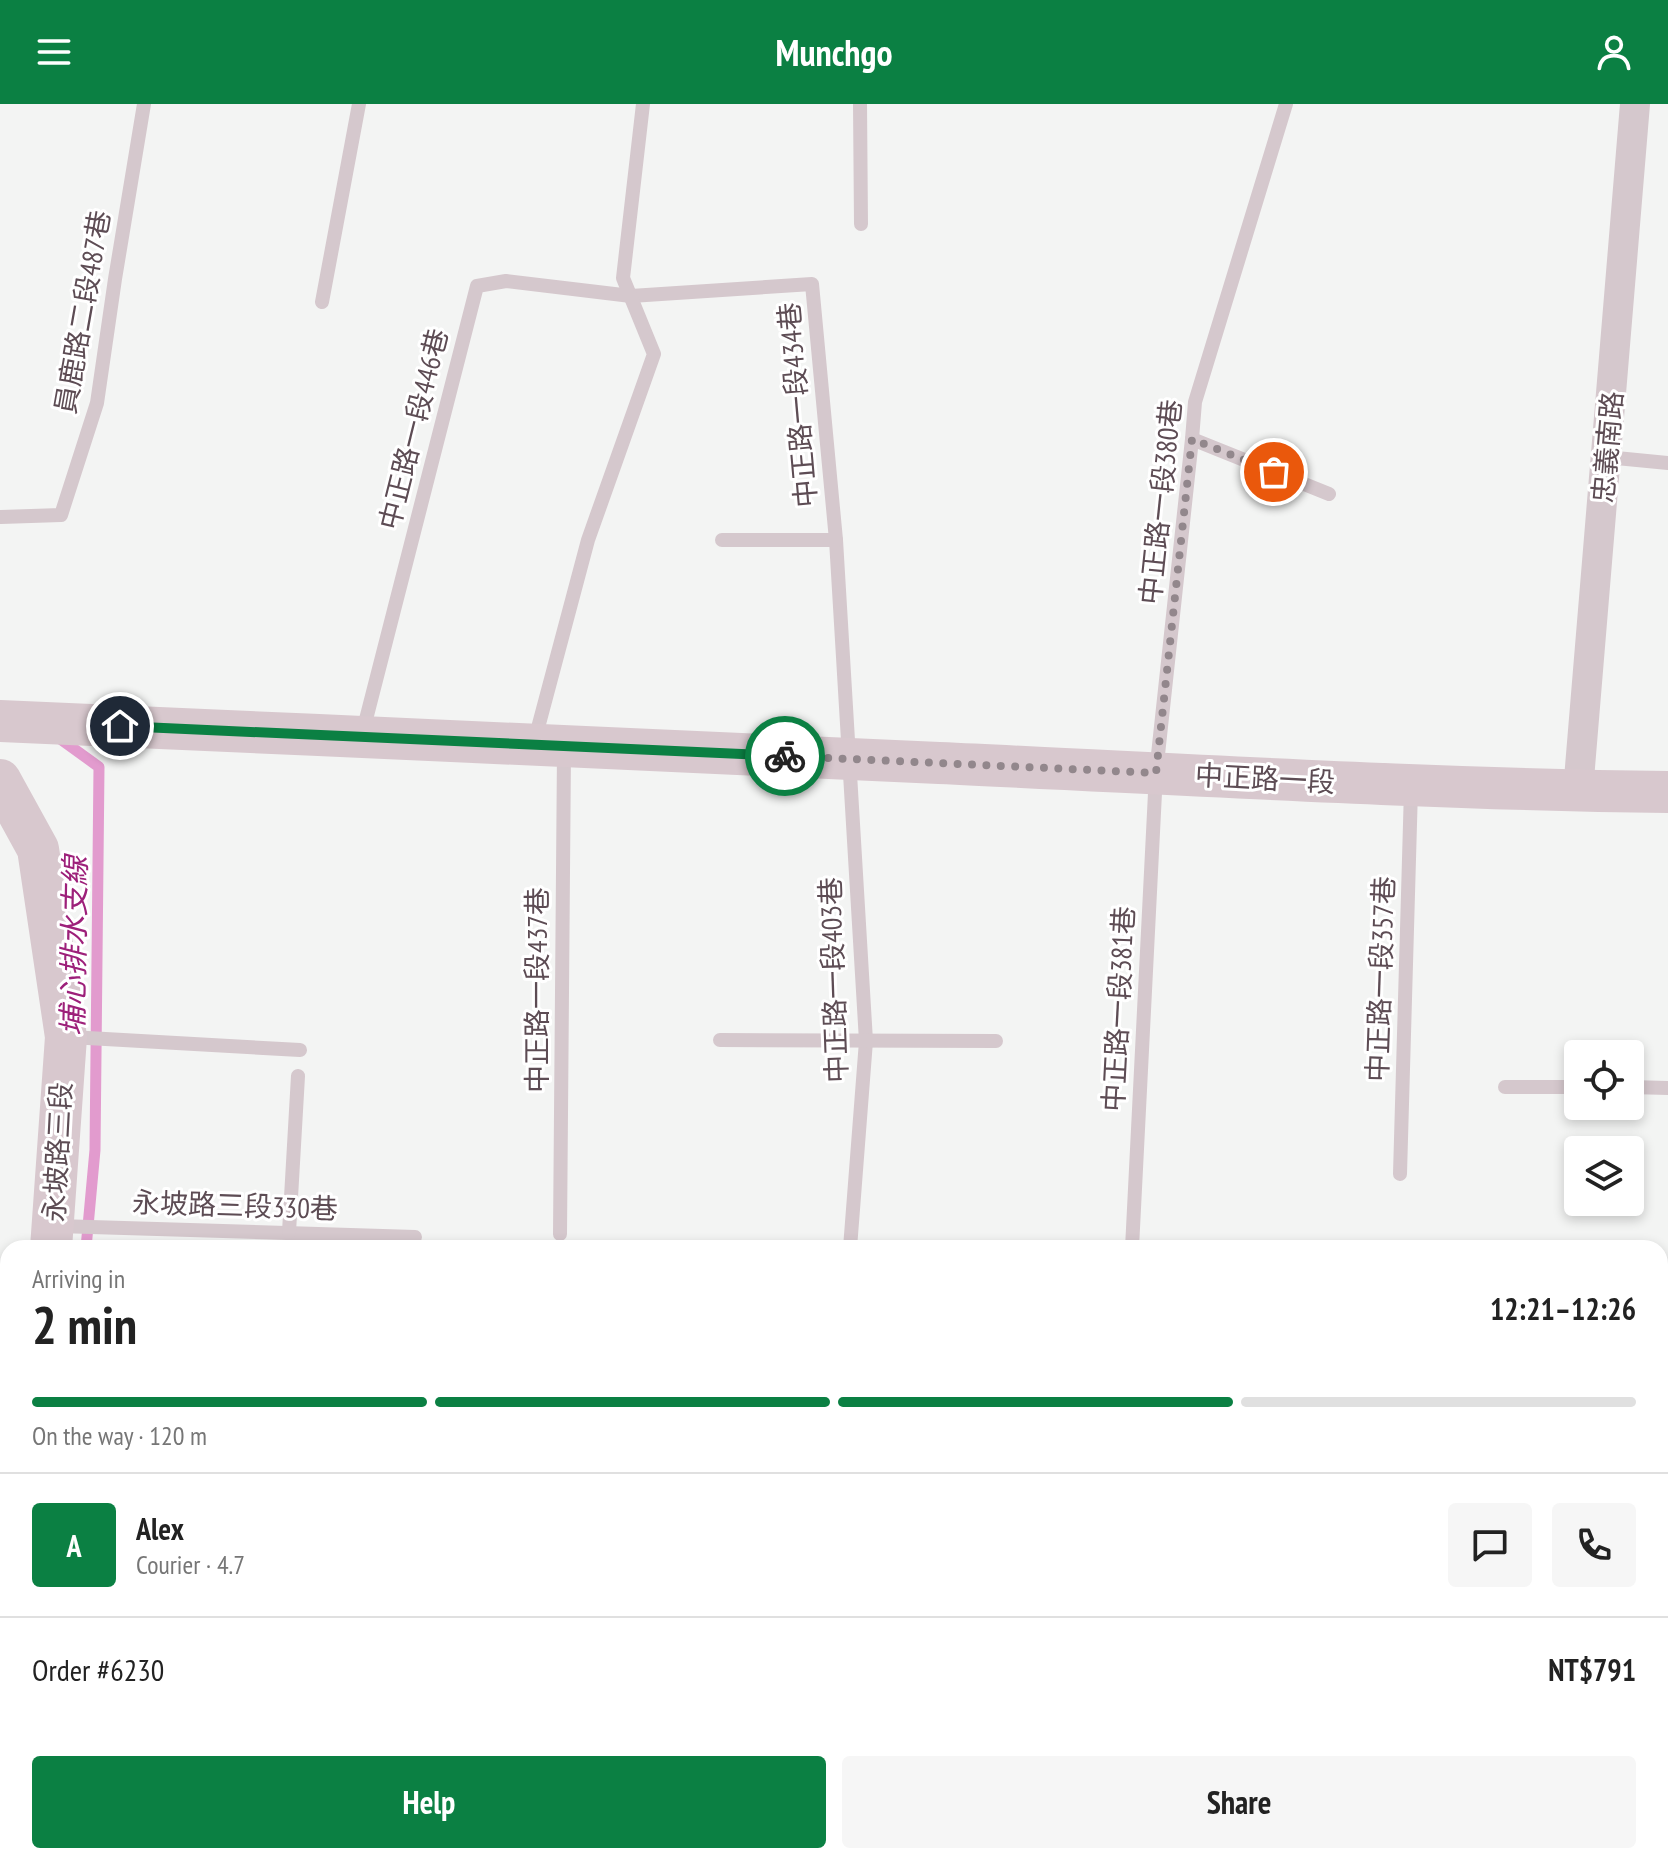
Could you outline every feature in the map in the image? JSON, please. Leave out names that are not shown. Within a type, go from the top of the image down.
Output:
[{"type":"main road","name":"中正路一段","points":[[0,721],[1411,785],[1668,792]]},
{"type":"main road","name":"永坡路三段","points":[[0,780],[38,849],[66,1037],[52,1237]]},
{"type":"street","name":"忠義南路","points":[[1578,791],[1635,104]]},
{"type":"lane","name":"員鹿路二段487巷","points":[[1,517],[61,515],[97,403],[144,104]]},
{"type":"lane","points":[[322,302],[359,104]]},
{"type":"lane","points":[[549,745],[588,540],[654,354],[623,278],[643,104]]},
{"type":"lane","points":[[860,104],[861,224]]},
{"type":"lane","name":"中正路一段380巷","points":[[1156,773],[1195,402],[1286,104]]},
{"type":"lane","name":"中正路一段446巷","points":[[361,737],[477,286],[506,281],[631,296]]},
{"type":"lane","name":"中正路一段434巷","points":[[631,296],[812,284],[836,540],[722,540]]},
{"type":"lane","points":[[1192,439],[1329,494]]},
{"type":"lane","points":[[1606,457],[1668,463]]},
{"type":"lane","name":"中正路一段403巷","points":[[836,540],[866,1041],[851,1240]]},
{"type":"lane","name":"中正路一段437巷","points":[[549,745],[560,1234]]},
{"type":"lane","name":"中正路一段381巷","points":[[1132,1240],[1156,773]]},
{"type":"lane","name":"中正路一段357巷","points":[[1400,1174],[1411,785]]},
{"type":"lane","points":[[66,1037],[300,1050]]},
{"type":"lane","points":[[720,1040],[996,1041]]},
{"type":"lane","points":[[289,1232],[298,1076]]},
{"type":"lane","points":[[1505,1087],[1564,1087]]},
{"type":"lane","points":[[1644,1087],[1668,1088]]},
{"type":"lane","name":"永坡路三段330巷","points":[[52,1237],[289,1232],[415,1237]]},
{"type":"waterway","name":"埔心排水支線","points":[[59,738],[99,767],[95,1150],[87,1240]]},
{"type":"way so far","points":[[785,756],[1156,773],[1192,439],[1274,472]]},
{"type":"route","points":[[120,726],[785,756]]}]
